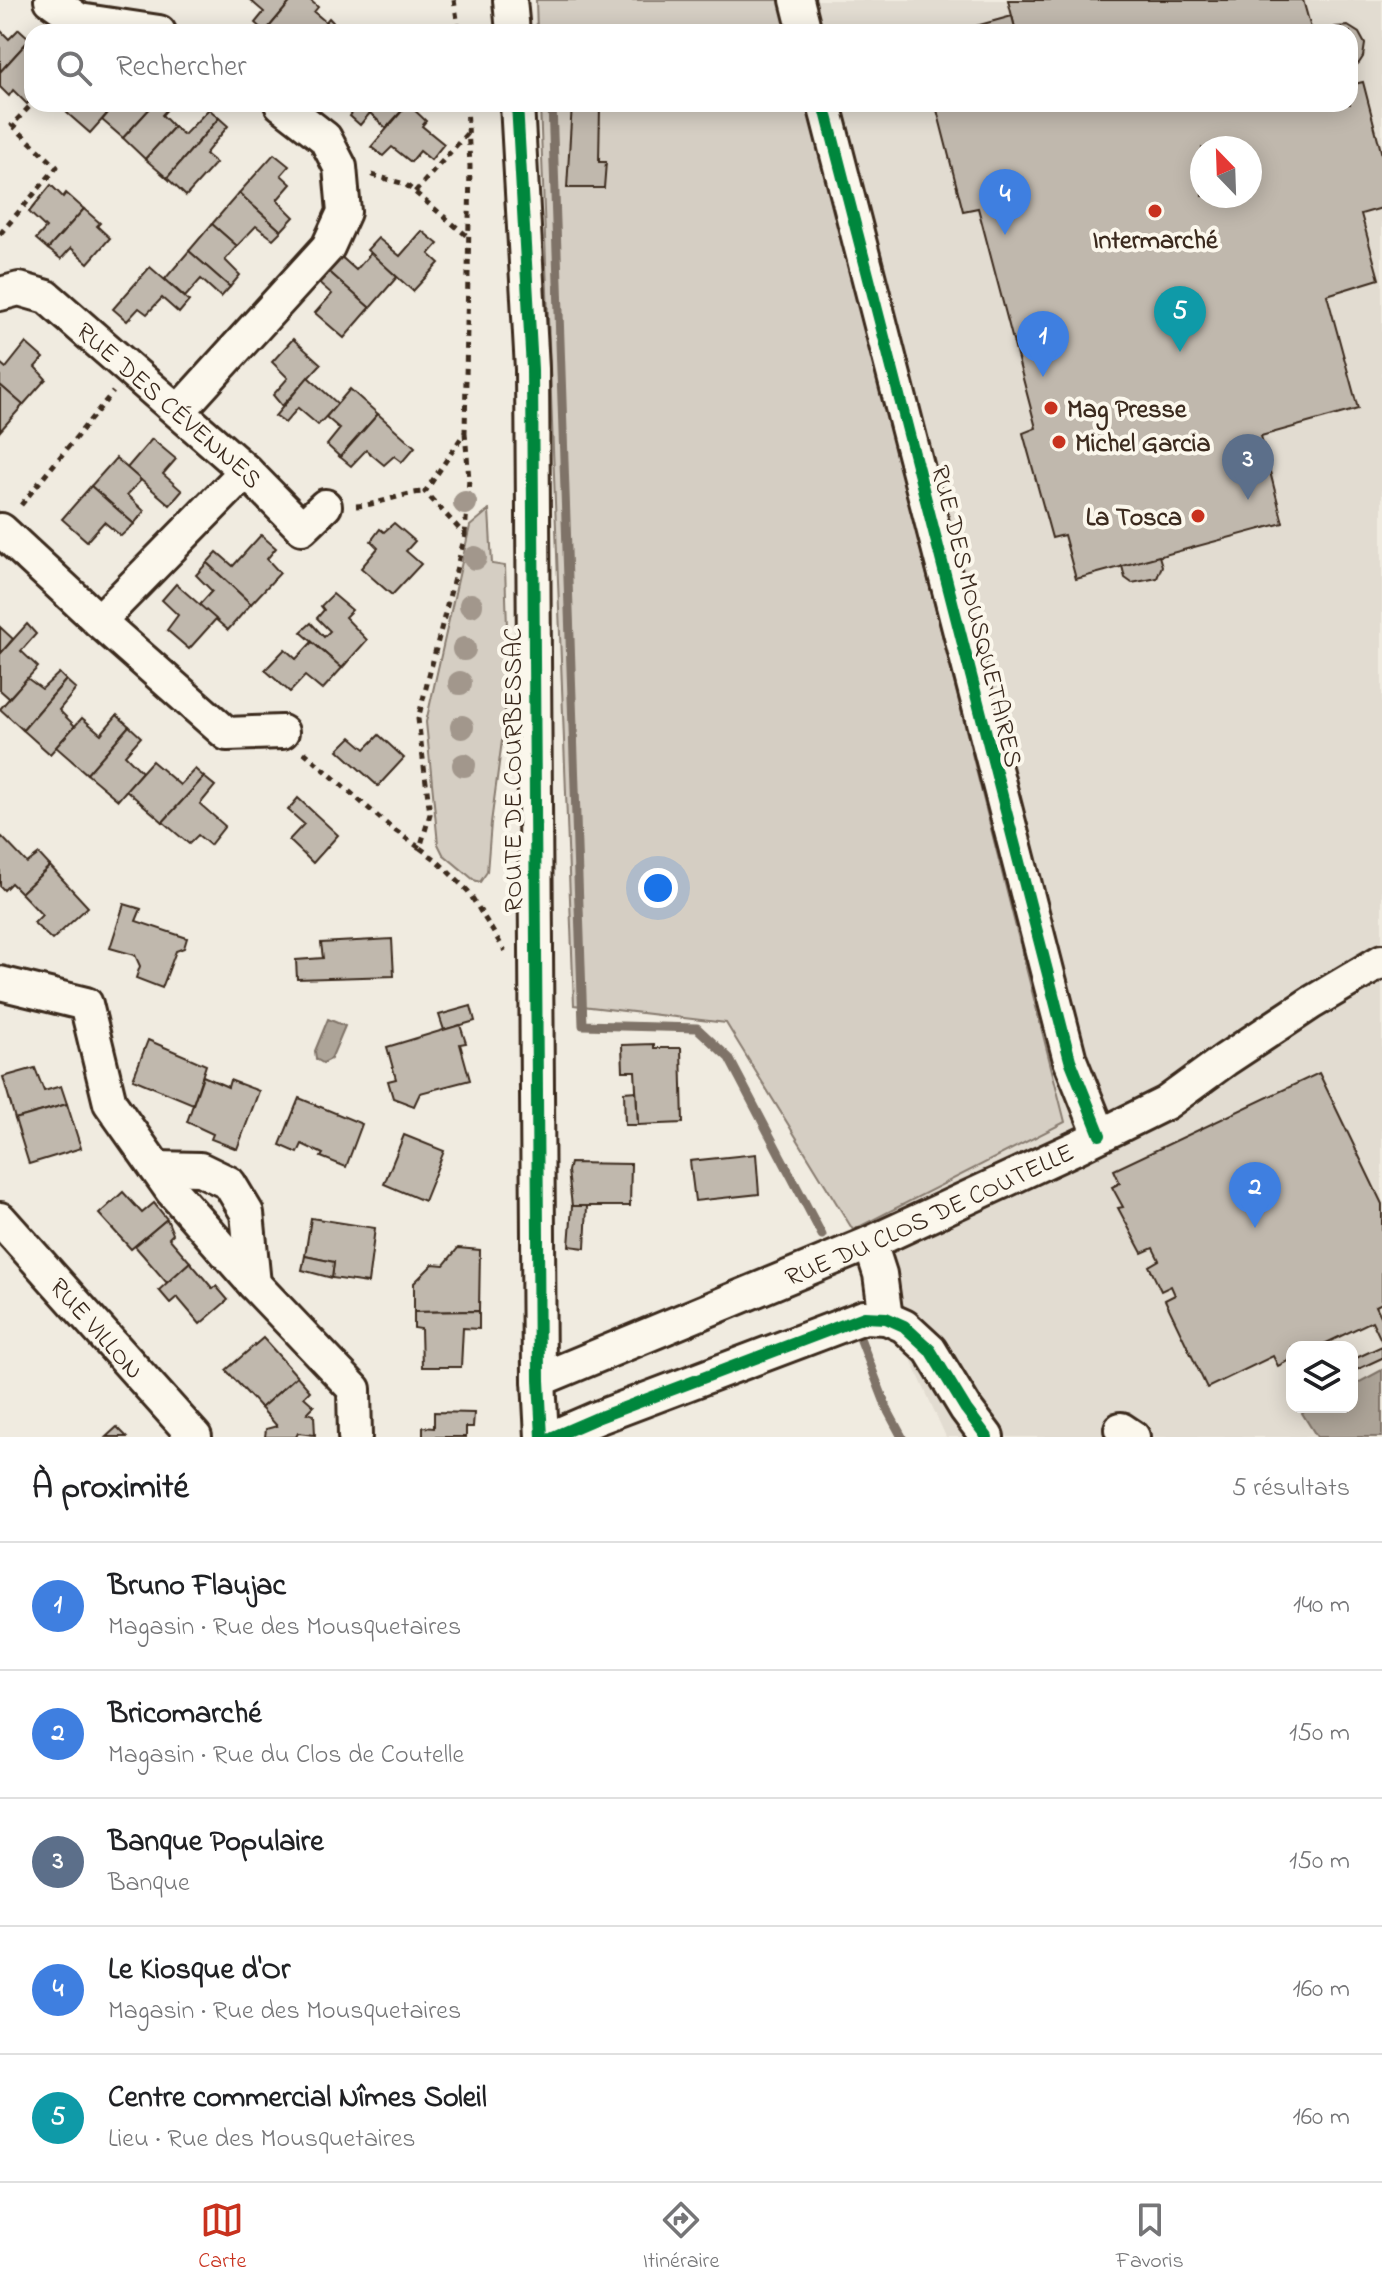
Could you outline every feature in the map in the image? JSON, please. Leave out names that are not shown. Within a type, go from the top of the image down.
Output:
[{"type":"street","points":[[51,0],[79,20],[106,24]]},
{"type":"street","points":[[510,0],[512,24]]},
{"type":"street","points":[[797,0],[803,24]]},
{"type":"street","points":[[179,411],[328,247],[344,212],[340,167],[325,138],[291,112]]},
{"type":"street","name":"ROUTE DE COURBESSAC","points":[[517,112],[532,369],[539,1380],[542,1437]]},
{"type":"street","name":"RUE DES MOUSQUETAIRES","points":[[826,112],[1070,1060],[1100,1135]]},
{"type":"street","name":"RUE DES CÉVENNES","points":[[0,294],[19,289],[47,297],[246,471],[302,528],[325,506]]},
{"type":"street","points":[[99,621],[246,471]]},
{"type":"street","points":[[1,530],[227,734],[282,732]]},
{"type":"street","name":"RUE DU CLOS DE COUTELLE","points":[[539,1380],[870,1243],[1166,1103],[1311,1003],[1382,961]]},
{"type":"street","points":[[0,983],[86,1004],[110,1103],[172,1191],[254,1284],[354,1389],[355,1437]]},
{"type":"street","points":[[156,1168],[200,1169],[229,1183],[247,1213],[254,1284]]},
{"type":"street","name":"RUE VILLON","points":[[6,1239],[195,1437]]},
{"type":"street","points":[[870,1243],[880,1274],[886,1318]]},
{"type":"street","points":[[553,1437],[864,1317],[886,1318],[904,1326],[930,1350],[987,1437]]},
{"type":"path","points":[[454,0],[458,24]]},
{"type":"path","points":[[0,234],[57,167],[12,125],[24,112]]},
{"type":"path","points":[[420,848],[430,814],[418,719],[465,535],[469,479],[465,432],[468,112]]},
{"type":"path","points":[[415,192],[469,131]]},
{"type":"path","points":[[340,167],[405,184],[467,236]]},
{"type":"path","points":[[1,530],[131,370]]},
{"type":"path","points":[[425,492],[465,432]]},
{"type":"path","points":[[325,506],[366,505],[425,492],[465,535]]},
{"type":"path","points":[[282,732],[468,891],[505,953]]},
{"type":"shaded area","points":[[536,0],[782,0],[788,24],[537,24]]},
{"type":"shaded area","points":[[782,0],[1382,0],[1382,1437],[946,1437],[853,1230],[1065,1122],[810,112],[1358,112],[1358,24],[788,24]]},
{"type":"shaded area","points":[[540,112],[810,112],[1065,1122],[853,1230],[726,1023],[574,1005]]},
{"type":"shaded area","points":[[489,510],[492,564],[505,566],[508,658],[504,726],[487,872],[480,882],[443,854],[438,844],[426,722],[470,526]]},
{"type":"shaded area","points":[[328,1019],[345,1026],[331,1059],[323,1063],[316,1059],[315,1051]]},
{"type":"shaded area","points":[[1382,1370],[1382,1437],[1317,1437],[1302,1413],[1358,1413],[1358,1383]]},
{"type":"building","points":[[250,0],[292,0],[272,24],[256,24],[264,12]]},
{"type":"building","points":[[292,0],[310,0],[318,7],[314,12],[326,22],[324,24],[272,24]]},
{"type":"building","points":[[1008,0],[1303,0],[1310,24],[1014,24]]},
{"type":"building","points":[[1012,16],[1014,24],[983,24]]},
{"type":"building","points":[[19,29],[24,34],[24,46],[0,72],[0,30],[9,39]]},
{"type":"building","points":[[1358,32],[1365,44],[1358,64]]},
{"type":"building","points":[[24,46],[24,101],[13,90],[9,96],[0,87],[0,72]]},
{"type":"building","points":[[1363,82],[1382,155],[1382,208],[1361,214],[1379,279],[1327,295],[1358,409],[1261,436],[1283,523],[1076,579],[1064,535],[1052,538],[1023,433],[1036,428],[978,208],[963,211],[938,112],[1358,112],[1358,83]]},
{"type":"building","points":[[68,112],[109,112],[90,133]]},
{"type":"building","points":[[109,112],[147,112],[123,138],[102,120]]},
{"type":"building","points":[[147,112],[165,112],[162,115],[174,127],[145,159],[123,138]]},
{"type":"building","points":[[206,112],[212,112],[219,118],[167,178],[145,159],[174,127],[184,135]]},
{"type":"building","points":[[353,112],[401,112],[386,128],[370,113],[360,125],[350,116]]},
{"type":"building","points":[[401,112],[416,112],[426,121],[422,126],[444,144],[431,160],[420,151],[411,162],[392,147],[383,156],[371,147]]},
{"type":"building","points":[[572,112],[600,112],[599,162],[606,162],[604,188],[567,188]]},
{"type":"building","points":[[219,118],[228,126],[205,154],[216,163],[186,196],[167,178]]},
{"type":"building","points":[[274,154],[289,166],[281,175],[291,184],[277,200],[294,217],[281,231],[239,193]]},
{"type":"building","points":[[51,185],[63,197],[66,193],[84,209],[48,249],[36,239],[46,228],[29,212]]},
{"type":"building","points":[[239,193],[281,231],[273,239],[256,226],[237,246],[212,224]]},
{"type":"building","points":[[84,209],[100,223],[97,226],[110,238],[88,263],[71,248],[61,259],[48,249]]},
{"type":"building","points":[[212,224],[237,246],[225,260],[240,275],[230,287],[189,251]]},
{"type":"building","points":[[422,231],[438,244],[429,254],[439,263],[413,291],[367,250],[378,238],[400,256]]},
{"type":"building","points":[[189,251],[230,287],[221,297],[201,279],[185,297],[165,279]]},
{"type":"building","points":[[371,253],[397,277],[370,308],[326,269],[338,254],[356,270]]},
{"type":"building","points":[[150,267],[189,301],[179,313],[162,298],[147,314],[139,308],[127,321],[113,309]]},
{"type":"building","points":[[326,269],[370,308],[344,338],[315,313],[332,294],[316,280]]},
{"type":"building","points":[[293,339],[321,364],[282,406],[273,395],[288,378],[272,362]]},
{"type":"building","points":[[26,343],[43,358],[35,367],[46,379],[23,405],[0,385],[0,363],[6,368]]},
{"type":"building","points":[[308,377],[338,404],[318,425],[298,408],[285,423],[275,416]]},
{"type":"building","points":[[0,385],[23,405],[0,431]]},
{"type":"building","points":[[350,389],[378,414],[340,457],[327,445],[340,429],[326,417]]},
{"type":"building","points":[[378,414],[415,447],[402,462],[394,456],[384,465],[366,450],[351,466],[340,457]]},
{"type":"building","points":[[152,439],[176,459],[163,474],[182,491],[170,505],[127,468]]},
{"type":"building","points":[[116,458],[141,480],[127,495],[144,511],[134,524],[91,486]]},
{"type":"building","points":[[91,486],[134,524],[121,536],[104,522],[87,541],[62,519]]},
{"type":"building","points":[[394,523],[415,541],[406,551],[421,564],[392,595],[361,568],[378,548],[371,541],[380,529],[384,532]]},
{"type":"building","points":[[261,535],[276,548],[267,559],[280,573],[251,604],[207,563],[217,552],[233,566]]},
{"type":"building","points":[[1159,556],[1162,566],[1157,578],[1132,583],[1125,578],[1122,566]]},
{"type":"building","points":[[207,563],[251,604],[228,630],[199,605],[212,591],[196,575]]},
{"type":"building","points":[[176,584],[216,619],[189,649],[167,630],[178,615],[162,600]]},
{"type":"building","points":[[333,594],[352,610],[345,617],[367,640],[342,668],[301,632],[311,623],[324,637],[330,631],[317,618],[324,610],[321,606]]},
{"type":"building","points":[[27,624],[36,634],[21,651],[38,667],[9,698],[0,690],[0,654]]},
{"type":"building","points":[[0,627],[13,639],[0,654]]},
{"type":"building","points":[[312,642],[342,668],[322,690],[305,676],[290,692],[265,670],[285,649],[296,659]]},
{"type":"building","points":[[59,673],[66,680],[23,730],[0,709],[27,678],[42,689]]},
{"type":"building","points":[[66,680],[76,689],[59,710],[75,726],[50,754],[23,730]]},
{"type":"building","points":[[117,715],[129,726],[87,774],[56,747],[82,718],[101,734]]},
{"type":"building","points":[[129,726],[141,737],[125,755],[142,772],[118,800],[87,774]]},
{"type":"building","points":[[379,735],[404,758],[378,786],[338,750],[351,737],[365,749]]},
{"type":"building","points":[[152,761],[180,785],[195,769],[204,777],[163,822],[126,790]]},
{"type":"building","points":[[204,777],[215,786],[200,804],[225,826],[210,845],[198,835],[189,844],[163,822]]},
{"type":"building","points":[[298,798],[338,835],[313,863],[289,840],[304,824],[288,810]]},
{"type":"building","points":[[2,837],[27,863],[39,854],[50,866],[21,893],[11,883],[4,890],[0,886]]},
{"type":"building","points":[[50,866],[88,907],[52,940],[34,923],[42,915],[21,893]]},
{"type":"building","points":[[124,904],[141,909],[136,921],[187,938],[184,948],[176,951],[162,988],[136,978],[140,966],[135,955],[110,948]]},
{"type":"building","points":[[392,939],[394,976],[297,979],[296,960],[323,958],[321,943]]},
{"type":"building","points":[[471,1006],[475,1021],[444,1030],[439,1015]]},
{"type":"building","points":[[460,1025],[466,1043],[460,1044],[470,1080],[420,1093],[414,1106],[393,1098],[388,1081],[396,1079],[387,1047]]},
{"type":"building","points":[[148,1040],[206,1065],[193,1104],[133,1079]]},
{"type":"building","points":[[654,1044],[654,1048],[681,1048],[683,1123],[638,1125],[635,1071],[623,1071],[622,1045]]},
{"type":"building","points":[[35,1068],[44,1091],[61,1086],[67,1104],[15,1119],[3,1077]]},
{"type":"building","points":[[1319,1073],[1382,1204],[1382,1303],[1376,1306],[1382,1318],[1382,1342],[1372,1321],[1330,1341],[1286,1341],[1286,1362],[1278,1366],[1273,1356],[1207,1388],[1165,1300],[1175,1295],[1171,1286],[1161,1291],[1149,1266],[1159,1260],[1153,1248],[1142,1253],[1118,1208],[1123,1207],[1112,1187],[1120,1183],[1114,1170]]},
{"type":"building","points":[[203,1076],[228,1087],[230,1080],[259,1091],[237,1149],[211,1139],[213,1134],[187,1122]]},
{"type":"building","points":[[636,1091],[638,1125],[625,1125],[624,1092]]},
{"type":"building","points":[[299,1098],[362,1124],[346,1167],[321,1157],[323,1154],[302,1144],[298,1153],[280,1145]]},
{"type":"building","points":[[67,1104],[81,1148],[29,1164],[15,1119]]},
{"type":"building","points":[[404,1135],[444,1151],[424,1201],[384,1184]]},
{"type":"building","points":[[756,1154],[759,1194],[695,1201],[690,1161]]},
{"type":"building","points":[[570,1163],[631,1164],[630,1206],[572,1206]]},
{"type":"building","points":[[123,1192],[142,1213],[154,1203],[167,1219],[131,1249],[99,1214]]},
{"type":"building","points":[[572,1206],[587,1206],[585,1248],[569,1246]]},
{"type":"building","points":[[311,1218],[375,1228],[368,1283],[332,1278],[334,1262],[305,1256]]},
{"type":"building","points":[[167,1219],[173,1234],[169,1238],[190,1262],[167,1283],[135,1246]]},
{"type":"building","points":[[458,1248],[480,1250],[479,1311],[414,1312],[414,1283],[433,1264],[444,1265]]},
{"type":"building","points":[[305,1256],[334,1262],[332,1278],[302,1270]]},
{"type":"building","points":[[190,1262],[213,1289],[216,1286],[228,1300],[200,1324],[177,1297],[170,1303],[159,1290]]},
{"type":"building","points":[[479,1311],[479,1329],[463,1328],[461,1367],[422,1367],[421,1329],[414,1328],[414,1312]]},
{"type":"building","points":[[263,1338],[297,1376],[261,1408],[226,1370]]},
{"type":"building","points":[[1382,1346],[1382,1358],[1358,1369],[1358,1357]]},
{"type":"building","points":[[297,1376],[310,1391],[304,1397],[314,1406],[307,1413],[314,1415],[315,1435],[298,1433],[296,1437],[265,1437],[266,1429],[277,1426],[261,1408]]},
{"type":"building","points":[[434,1412],[474,1413],[473,1427],[466,1427],[466,1437],[423,1437],[423,1427],[434,1428]]},
{"type":"building","points":[[117,1427],[127,1437],[106,1437]]},
{"type":"waterway","points":[[552,112],[583,1025],[697,1028],[729,1058],[822,1235]]},
{"type":"waterway","points":[[857,1330],[888,1411],[902,1437]]},
{"type":"cycle path","points":[[517,112],[532,369],[539,1380],[542,1437]]},
{"type":"cycle path","points":[[826,112],[1070,1060],[1100,1135]]},
{"type":"cycle path","points":[[553,1437],[864,1317],[886,1318],[904,1326],[930,1350],[987,1437]]},
{"type":"place","name":"Intermarché","points":[[1155,211]]},
{"type":"place","name":"Le Kiosque d'Or","points":[[1005,235]]},
{"type":"place","name":"Centre commercial Nîmes Soleil","points":[[1180,352]]},
{"type":"place","name":"Bruno Flaujac","points":[[1043,377]]},
{"type":"place","name":"Mag Presse","points":[[1051,408]]},
{"type":"place","name":"Michel Garcia","points":[[1059,442]]},
{"type":"place","name":"Banque Populaire","points":[[1248,500]]},
{"type":"place","name":"La Tosca","points":[[1198,516]]},
{"type":"place","name":"Bricomarché","points":[[1255,1228]]}]
